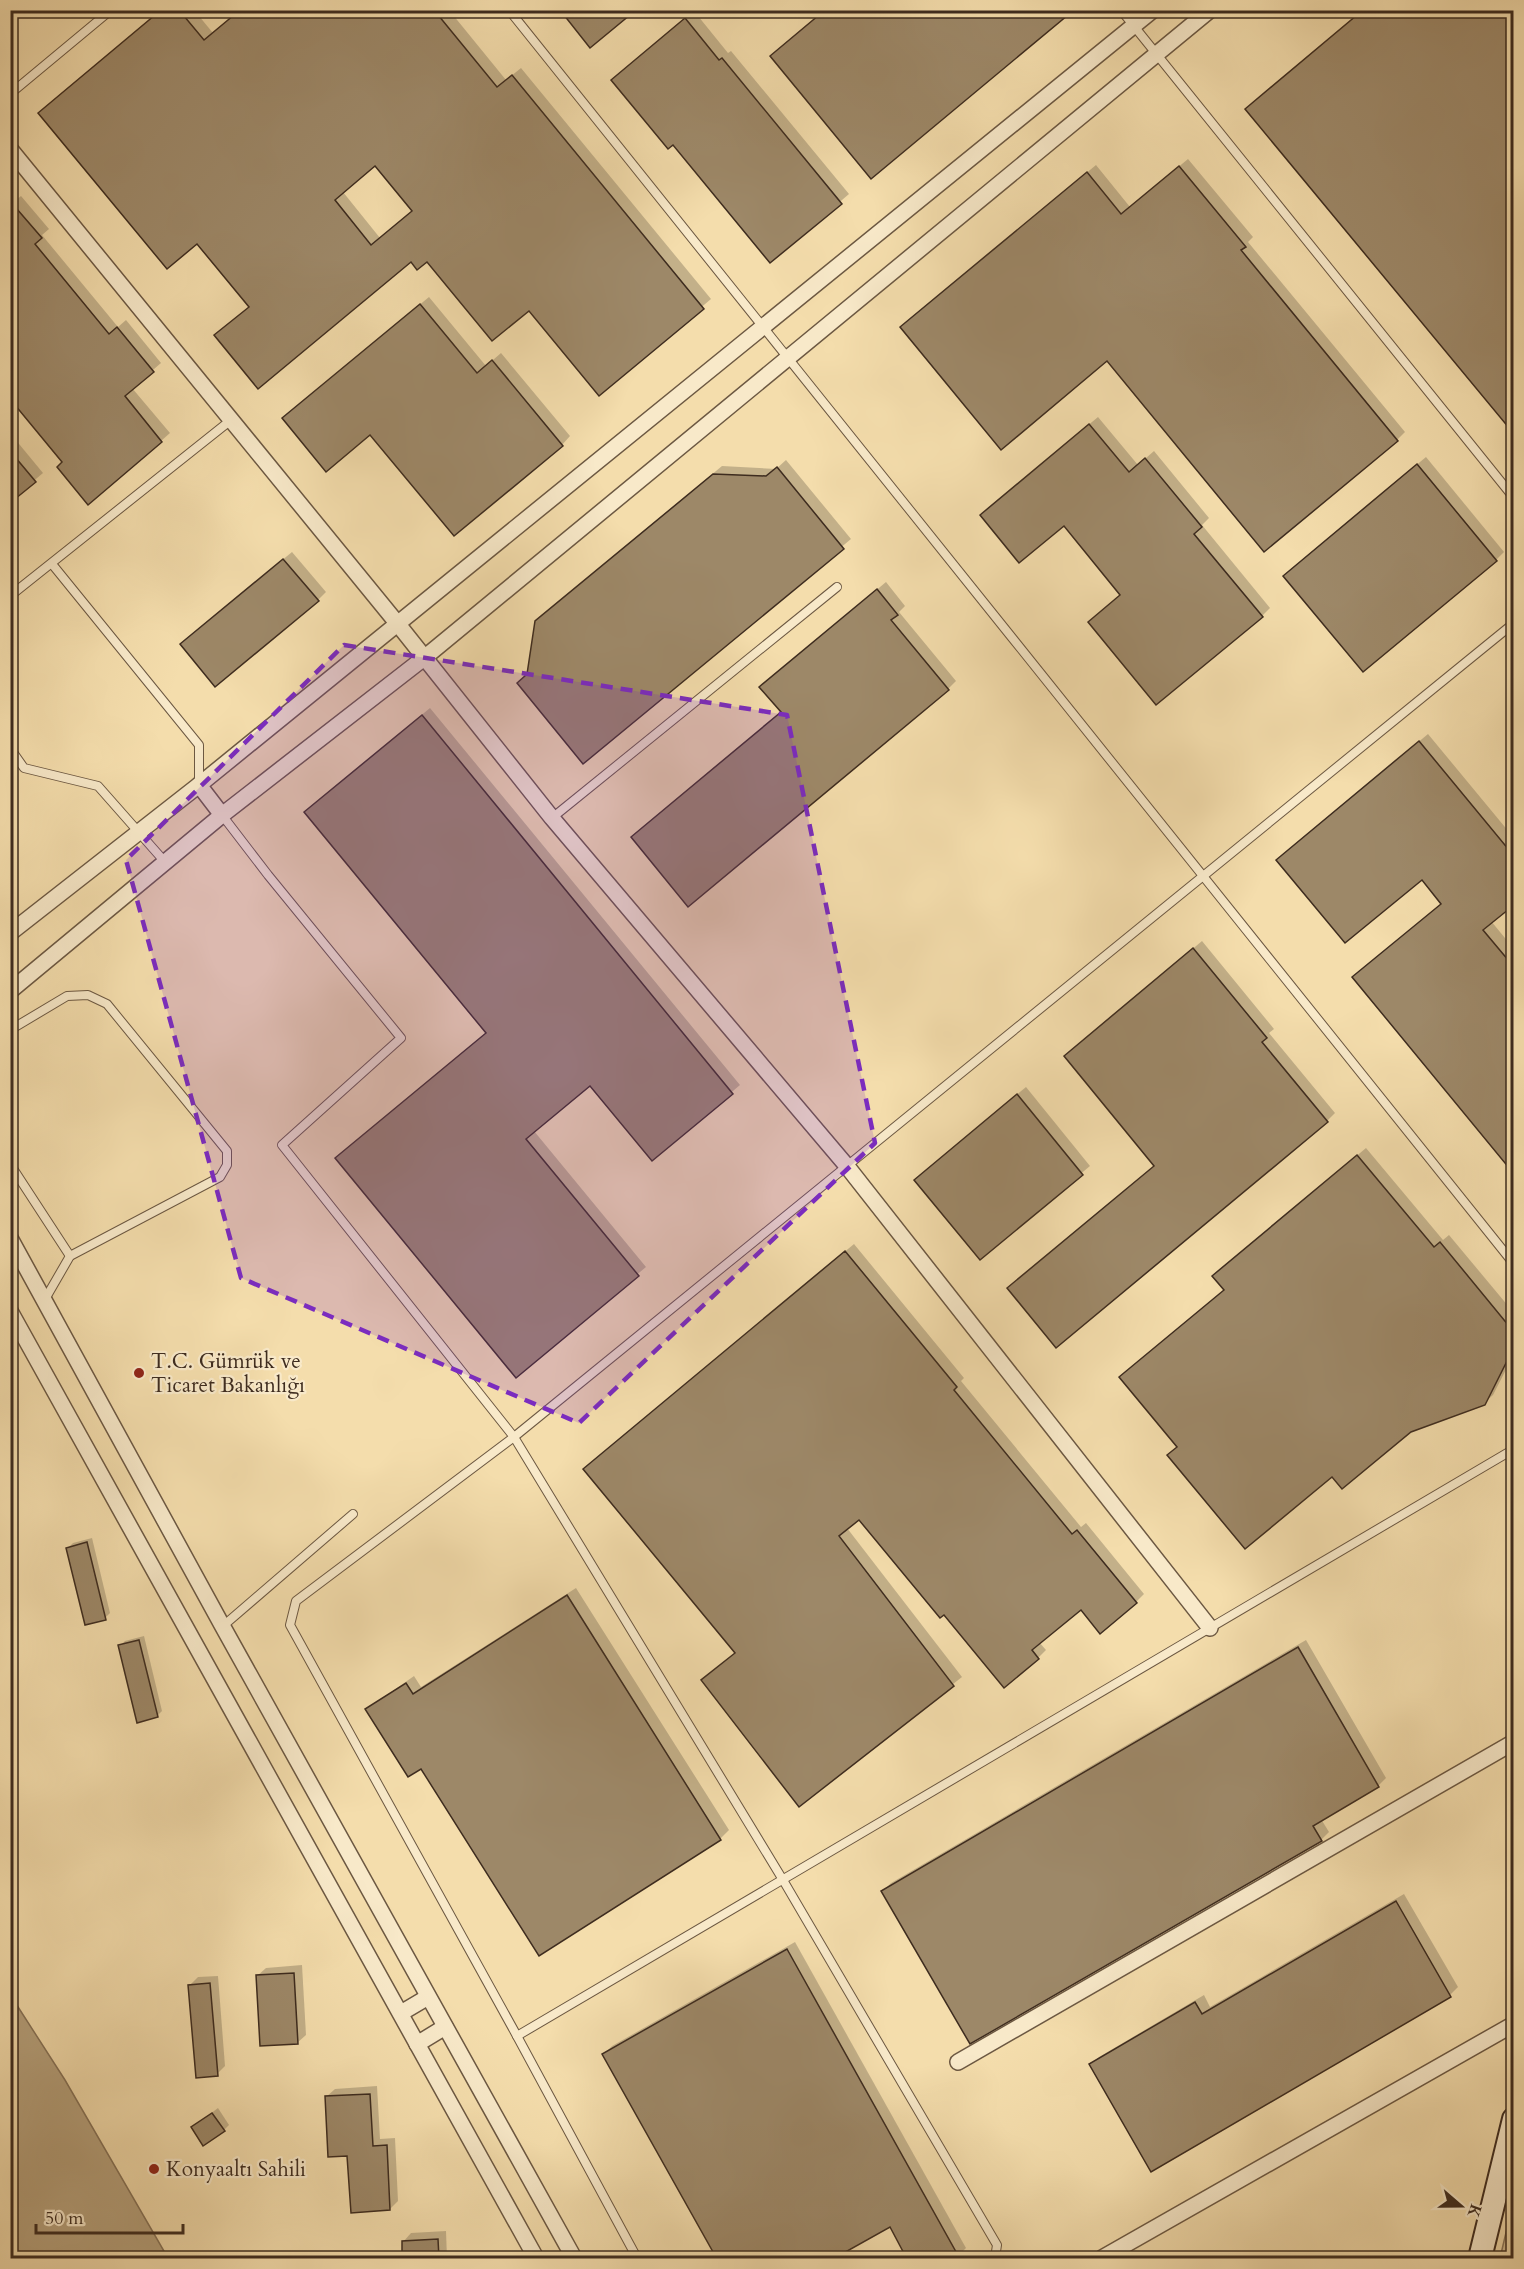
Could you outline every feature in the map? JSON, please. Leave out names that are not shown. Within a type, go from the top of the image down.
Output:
[{"type":"main road","points":[[1480,2259],[1514,2119]]},
{"type":"street","points":[[10,933],[199,785],[1153,10]]},
{"type":"street","points":[[10,991],[222,815],[424,658],[1210,10]]},
{"type":"street","points":[[10,149],[397,623],[552,818],[846,1165],[1210,1628]]},
{"type":"street","points":[[199,785],[222,815]]},
{"type":"street","points":[[10,1238],[574,2259]]},
{"type":"street","points":[[10,1311],[536,2259]]},
{"type":"street","points":[[958,2062],[1514,1742]]},
{"type":"street","points":[[401,2013],[428,1997]]},
{"type":"street","points":[[1102,2259],[1514,2024]]},
{"type":"street","points":[[417,2044],[445,2027]]},
{"type":"lane","points":[[10,94],[111,10]]},
{"type":"lane","points":[[509,10],[764,324],[1202,879],[1514,1264]]},
{"type":"lane","points":[[1121,10],[1514,498]]},
{"type":"lane","points":[[10,596],[231,420]]},
{"type":"lane","points":[[51,564],[199,745],[199,785]]},
{"type":"lane","points":[[552,818],[837,587]]},
{"type":"lane","points":[[637,2259],[517,2036],[290,1625],[296,1601],[514,1437],[1514,623]]},
{"type":"lane","points":[[10,748],[24,768],[98,786],[165,862]]},
{"type":"lane","points":[[222,815],[401,1038],[282,1145],[514,1437],[783,1880],[997,2245],[995,2259]]},
{"type":"lane","points":[[10,1030],[66,996],[88,995],[107,1004],[227,1151],[228,1165],[220,1177],[70,1256],[44,1302]]},
{"type":"lane","points":[[10,1164],[70,1256]]},
{"type":"lane","points":[[517,2036],[1514,1449]]},
{"type":"lane","points":[[223,1627],[353,1514]]},
{"type":"highlighted area","points":[[344,645],[787,715],[875,1143],[579,1423],[241,1278],[126,860]]},
{"type":"shaded area","points":[[11,1996],[65,2080],[168,2258],[11,2258]]},
{"type":"shaded area","points":[[1513,2203],[1513,2258],[1500,2258]]},
{"type":"building","points":[[161,10],[179,10],[204,40],[240,10],[434,10],[497,87],[512,75],[704,309],[599,396],[529,311],[492,341],[427,262],[417,270],[411,262],[258,389],[214,335],[249,307],[197,244],[167,269],[38,113]],"holes":[[[375,166],[412,211],[371,245],[335,200]]]},
{"type":"building","points":[[560,10],[636,10],[590,48]]},
{"type":"building","points":[[825,10],[1074,10],[871,179],[770,56]]},
{"type":"building","points":[[1363,10],[1514,10],[1514,434],[1245,109]]},
{"type":"building","points":[[685,18],[719,60],[722,58],[842,204],[770,263],[673,145],[668,149],[611,80]]},
{"type":"building","points":[[1179,166],[1246,247],[1241,250],[1398,441],[1264,552],[1107,361],[1001,450],[900,327],[1087,172],[1121,214]]},
{"type":"building","points":[[10,201],[42,238],[35,244],[109,334],[117,327],[154,372],[125,396],[162,442],[88,505],[57,467],[62,462],[10,399]]},
{"type":"building","points":[[420,304],[477,373],[492,360],[563,446],[454,536],[370,435],[326,472],[282,418]]},
{"type":"building","points":[[1089,424],[1129,472],[1145,458],[1202,527],[1194,534],[1263,617],[1156,705],[1088,622],[1120,595],[1064,526],[1019,563],[980,515]]},
{"type":"building","points":[[10,451],[36,482],[10,503]]},
{"type":"building","points":[[1417,464],[1497,561],[1363,672],[1283,576]]},
{"type":"building","points":[[777,467],[844,549],[583,764],[517,683],[527,674],[535,621],[713,474],[766,476]]},
{"type":"building","points":[[283,559],[319,601],[215,687],[180,644]]},
{"type":"building","points":[[877,589],[898,615],[891,620],[949,690],[688,907],[631,837],[781,712],[759,687]]},
{"type":"building","points":[[422,715],[733,1094],[652,1161],[590,1086],[526,1139],[639,1276],[516,1378],[335,1158],[486,1033],[304,812]]},
{"type":"building","points":[[1419,741],[1514,856],[1514,905],[1483,930],[1514,967],[1514,1174],[1352,977],[1441,904],[1422,880],[1345,943],[1276,860]]},
{"type":"building","points":[[1193,948],[1267,1038],[1262,1042],[1328,1122],[1056,1348],[1007,1288],[1154,1166],[1064,1056]]},
{"type":"building","points":[[1017,1094],[1083,1175],[980,1260],[914,1180]]},
{"type":"building","points":[[1357,1155],[1434,1247],[1440,1242],[1509,1326],[1509,1357],[1485,1405],[1411,1432],[1342,1489],[1332,1477],[1245,1549],[1167,1455],[1177,1447],[1119,1377],[1224,1290],[1212,1276]]},
{"type":"building","points":[[845,1251],[957,1387],[954,1390],[1072,1534],[1077,1530],[1137,1603],[1100,1634],[1081,1610],[1032,1650],[1039,1659],[1004,1688],[944,1615],[940,1618],[859,1520],[839,1536],[954,1686],[799,1807],[701,1680],[735,1653],[583,1469]]},
{"type":"building","points":[[87,1542],[106,1620],[85,1625],[66,1548]]},
{"type":"building","points":[[567,1595],[721,1840],[539,1956],[421,1769],[408,1777],[365,1709],[406,1683],[413,1694]]},
{"type":"building","points":[[139,1640],[158,1717],[137,1723],[118,1645]]},
{"type":"building","points":[[1298,1647],[1379,1787],[1313,1826],[1322,1841],[970,2044],[881,1891]]},
{"type":"building","points":[[1396,1901],[1451,1997],[1151,2172],[1089,2064],[1195,2002],[1202,2014]]},
{"type":"building","points":[[787,1949],[960,2259],[907,2259],[890,2227],[833,2259],[717,2259],[602,2054]]},
{"type":"building","points":[[294,1973],[298,2044],[260,2046],[256,1975]]},
{"type":"building","points":[[210,1983],[218,2076],[196,2078],[188,1985]]},
{"type":"building","points":[[370,2094],[373,2146],[387,2145],[390,2210],[351,2213],[347,2156],[328,2157],[325,2096]]},
{"type":"building","points":[[212,2113],[225,2131],[203,2146],[191,2127]]},
{"type":"building","points":[[438,2239],[439,2259],[402,2259],[402,2241]]},
{"type":"place","name":"T.C. Gümrük ve Ticaret Bakanlığı","points":[[139,1373]]},
{"type":"place","name":"Konyaaltı Sahili","points":[[154,2169]]}]
